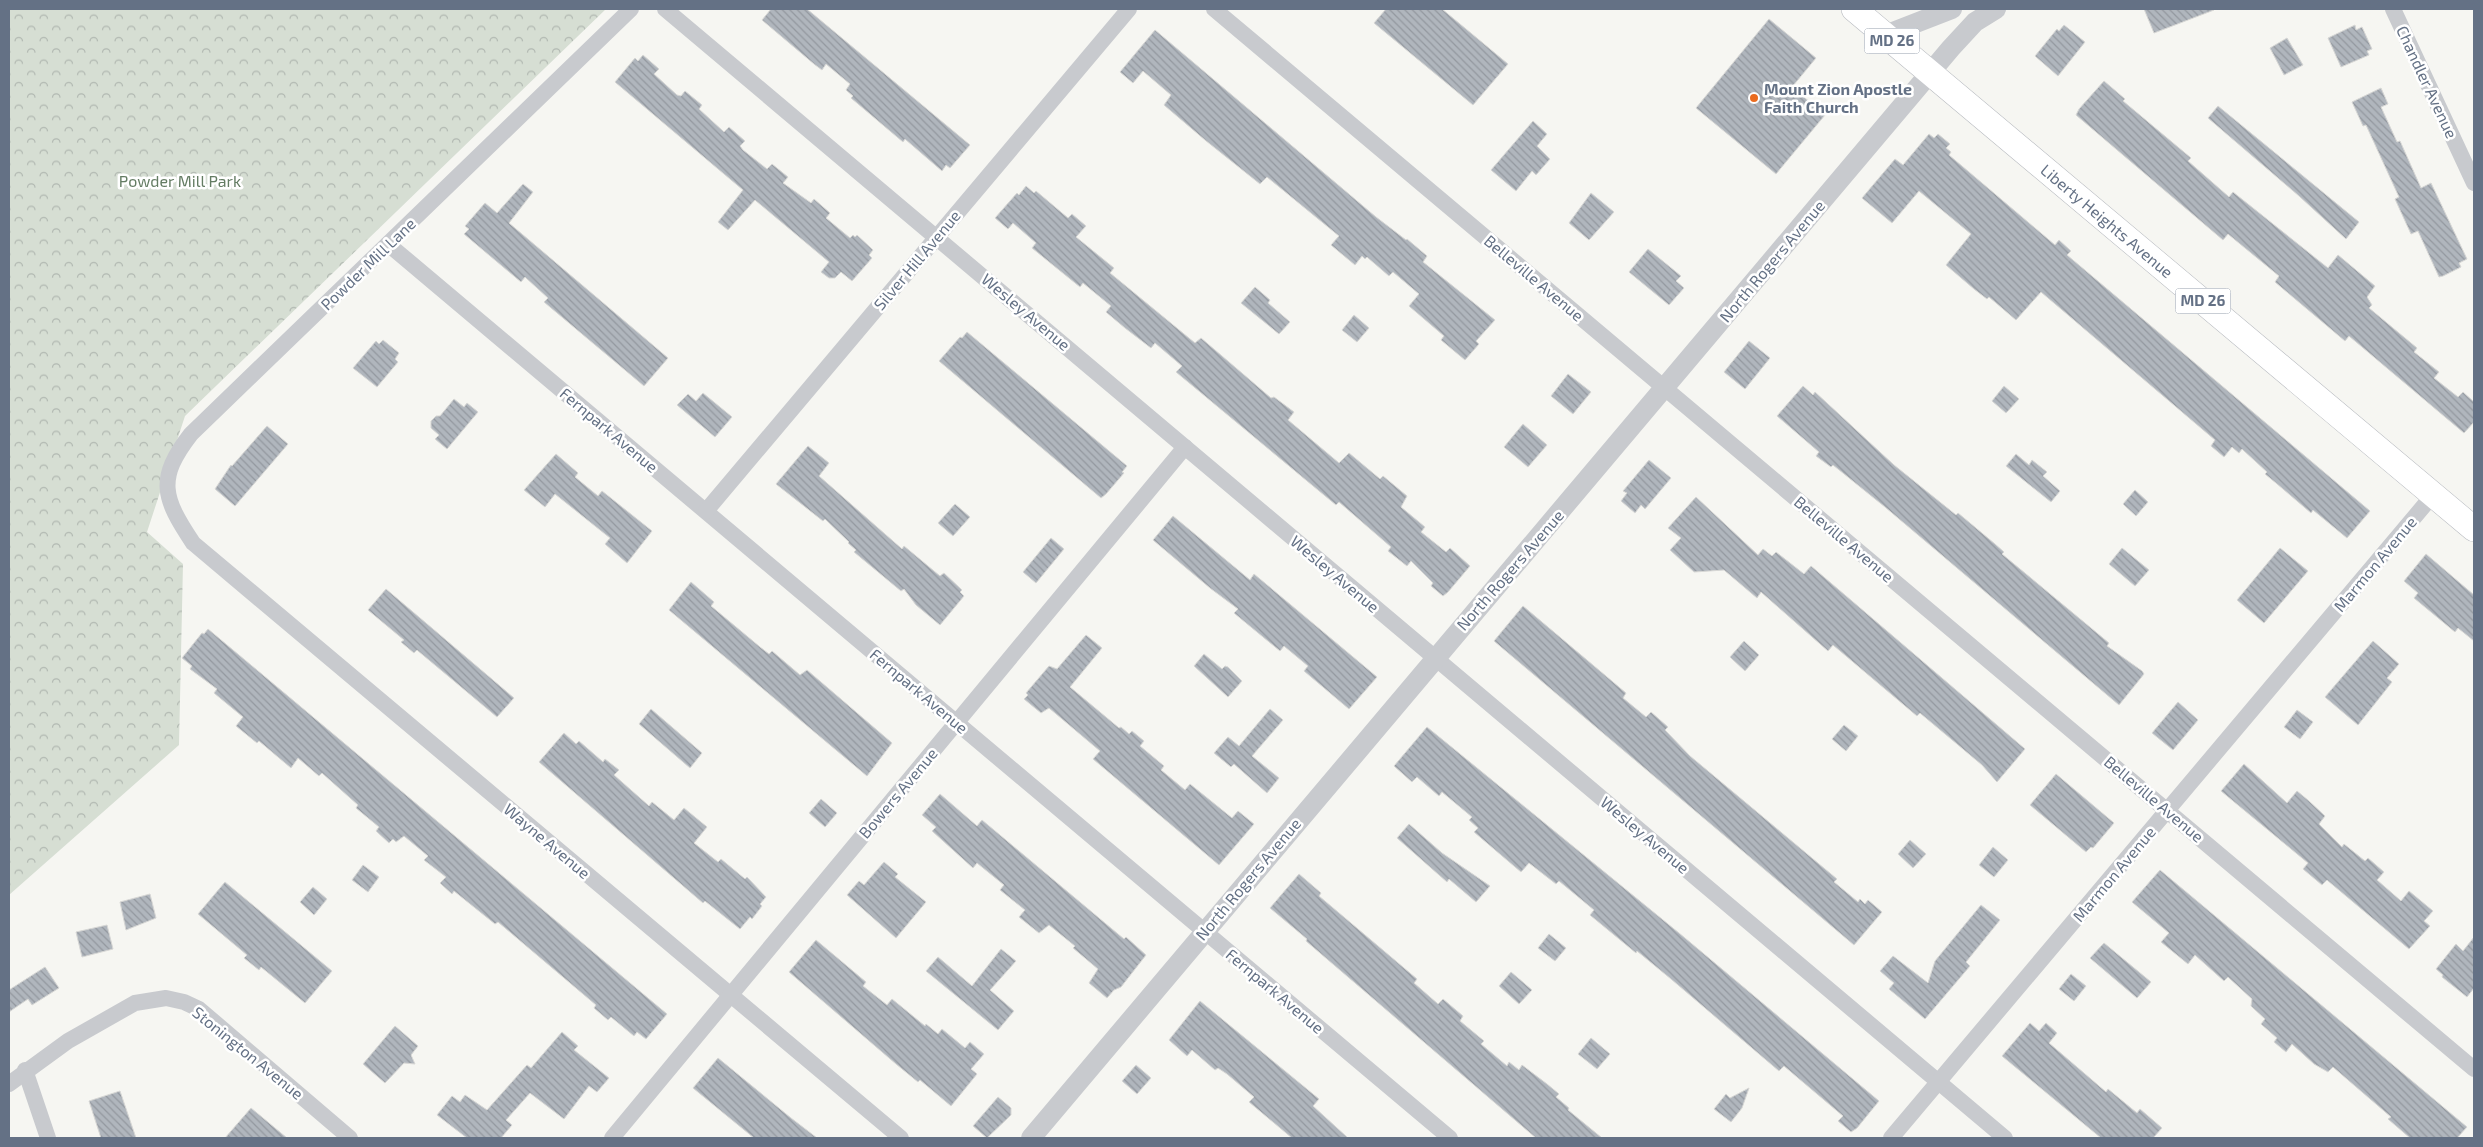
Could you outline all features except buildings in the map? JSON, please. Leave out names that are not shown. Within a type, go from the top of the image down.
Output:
[{"type":"main road","name":"Liberty Heights Avenue","points":[[1854,9],[2474,529]]},
{"type":"street","name":"Powder Mill Lane","points":[[193,543],[174,515],[167,492],[169,472],[176,454],[191,434],[631,9]]},
{"type":"street","name":"Wesley Avenue","points":[[666,9],[2006,1138]]},
{"type":"street","name":"Silver Hill Avenue","points":[[706,512],[1129,9]]},
{"type":"street","name":"Belleville Avenue","points":[[1214,9],[2474,1069]]},
{"type":"street","points":[[1885,35],[1952,9]]},
{"type":"street","name":"North Rogers Avenue","points":[[1031,1138],[1967,30],[1996,9]]},
{"type":"street","name":"Chandler Avenue","points":[[2393,9],[2474,183]]},
{"type":"street","name":"Fernpark Avenue","points":[[388,244],[1450,1138]]},
{"type":"street","name":"Bowers Avenue","points":[[612,1138],[1185,447]]},
{"type":"street","name":"Marmon Avenue","points":[[1891,1138],[2433,495]]},
{"type":"street","name":"Wayne Avenue","points":[[193,543],[901,1138]]},
{"type":"street","name":"Stonington Avenue","points":[[9,1084],[68,1041],[135,1003],[166,998],[184,1002],[200,1009],[350,1138]]},
{"type":"street","points":[[26,1070],[48,1138]]},
{"type":"green space","name":"Powder Mill Park","points":[[9,9],[606,9],[185,416],[147,532],[183,564],[179,745],[9,895]]},
{"type":"place","name":"Mount Zion Apostle Faith Church","points":[[1754,98]]}]
